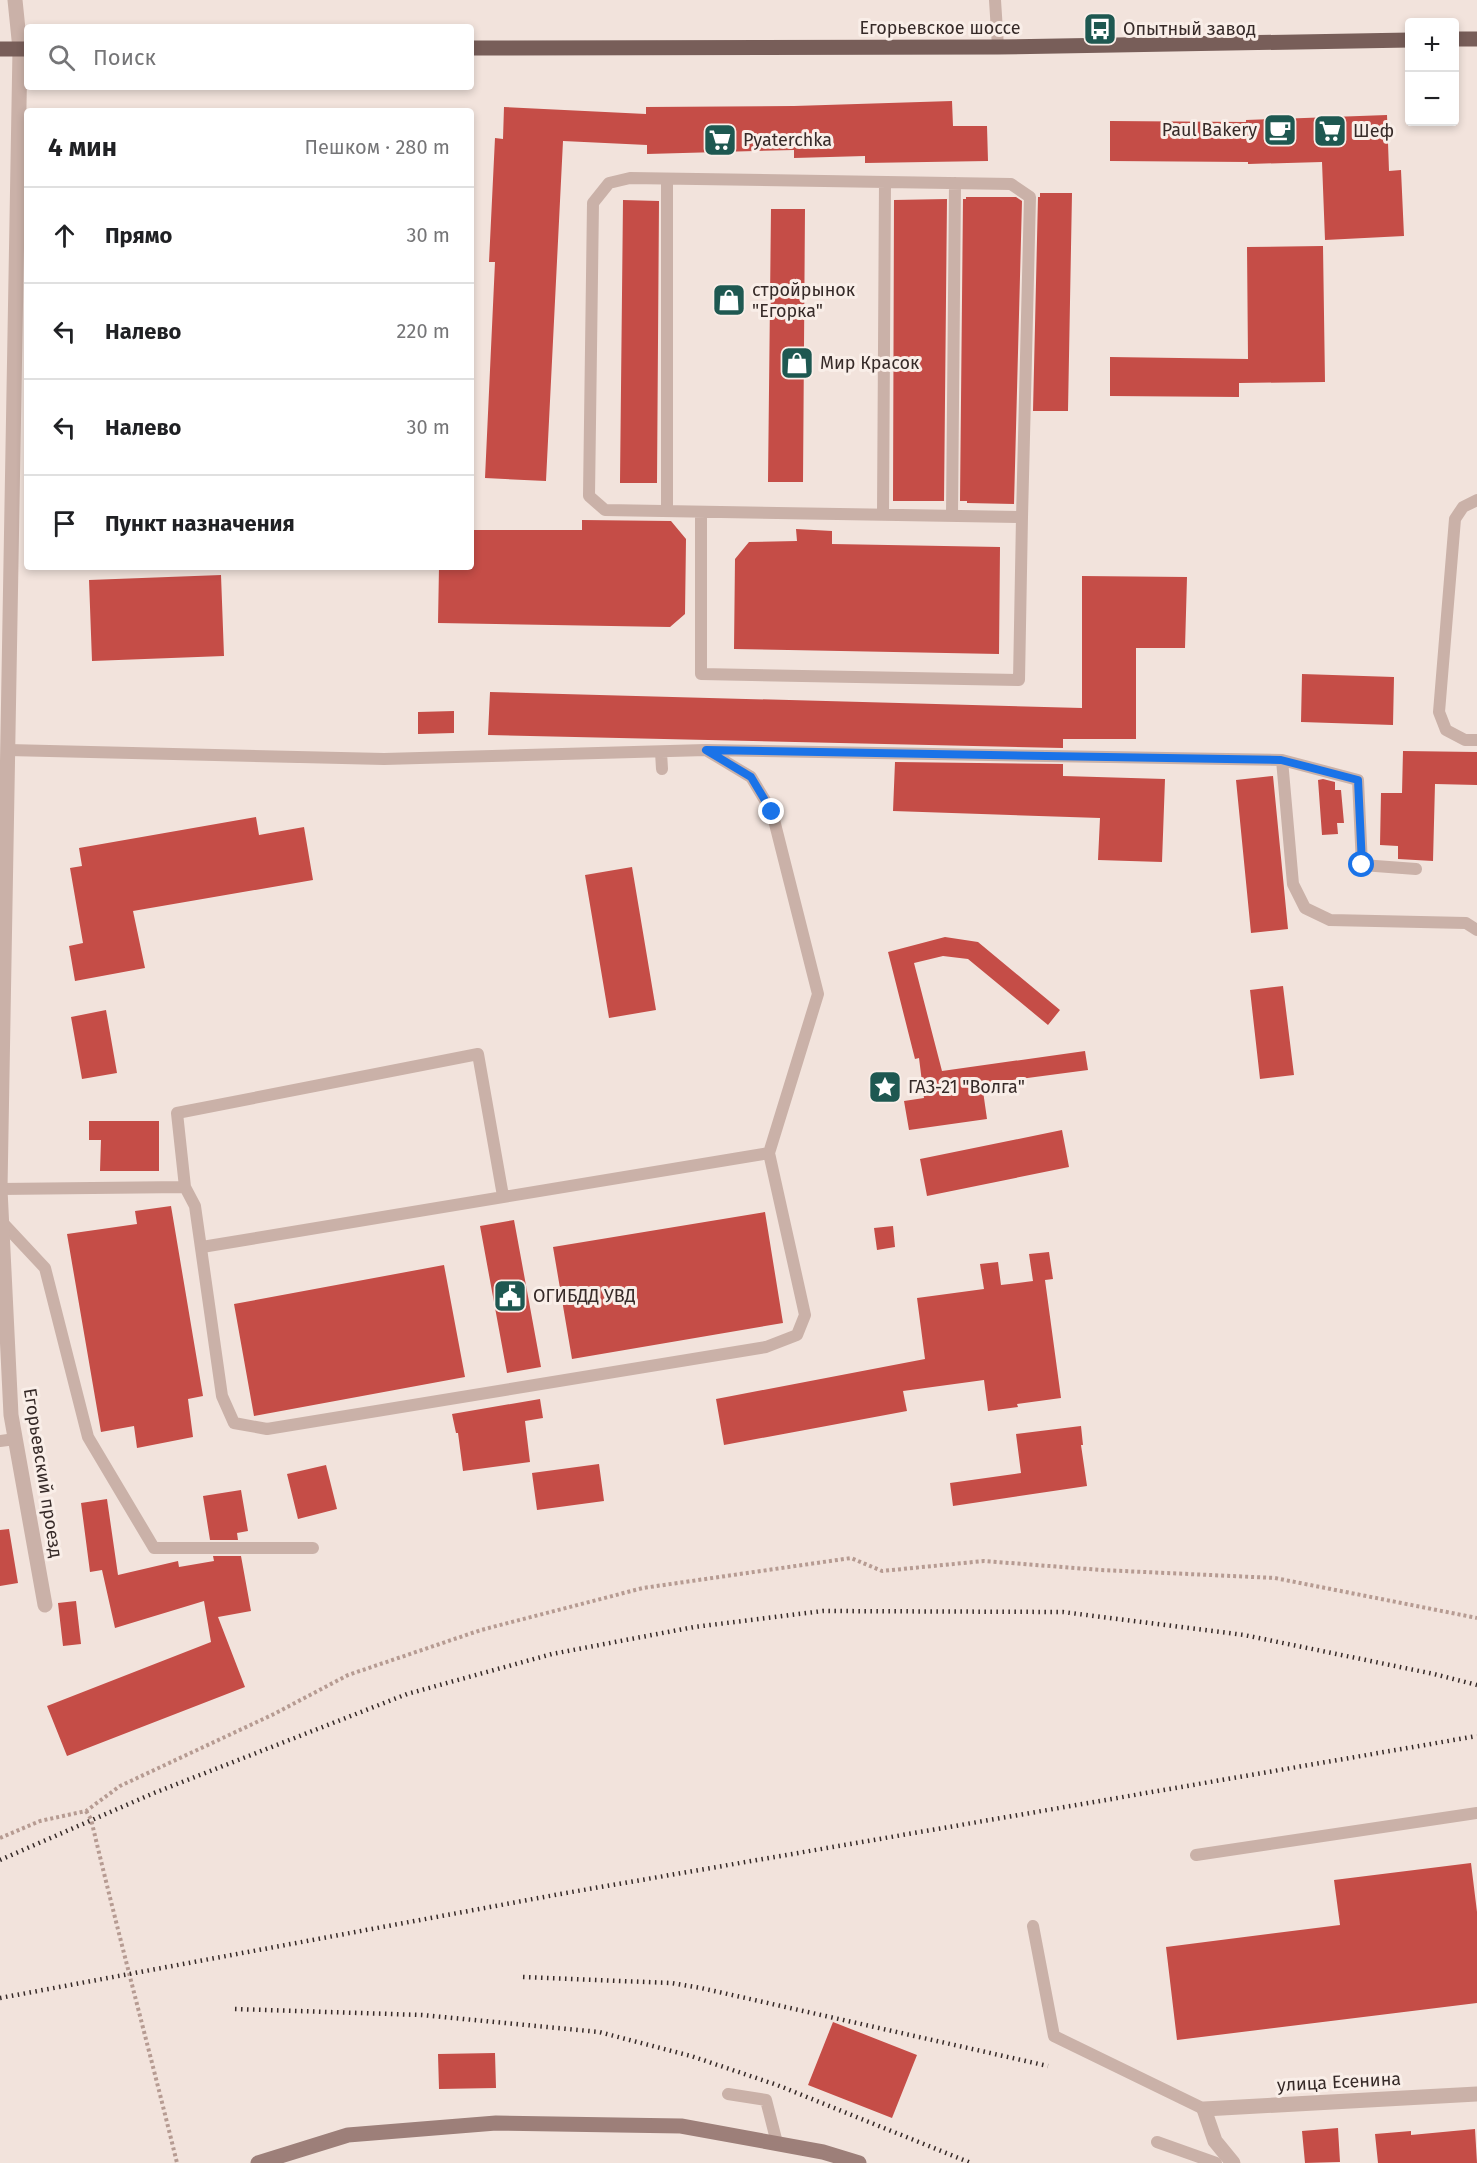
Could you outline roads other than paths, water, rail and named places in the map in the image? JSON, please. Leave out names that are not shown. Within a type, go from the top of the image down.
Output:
[{"type":"main road","points":[[1459,39],[1477,39]]},
{"type":"main road","name":"Егорьевское шоссе","points":[[474,48],[998,47],[1405,40]]},
{"type":"main road","points":[[0,49],[23,49]]},
{"type":"main road","points":[[258,2163],[348,2135],[496,2123],[681,2126],[823,2152],[859,2163]]},
{"type":"street","name":"Егорьевский проезд","points":[[15,0],[23,49],[2,940],[0,1189],[11,1414],[8,1440],[45,1605]]},
{"type":"street","name":"улица Есенина","points":[[1204,2109],[1477,2094]]},
{"type":"street","points":[[1204,2109],[1215,2141],[1233,2163]]},
{"type":"lane","points":[[995,0],[998,47]]},
{"type":"lane","points":[[701,512],[701,674],[1019,680],[1030,197],[1011,184],[630,178],[609,183],[593,203],[589,496],[605,510],[1022,517]]},
{"type":"lane","points":[[667,179],[667,511]]},
{"type":"lane","points":[[884,514],[885,182]]},
{"type":"lane","points":[[952,516],[955,183]]},
{"type":"lane","points":[[1477,500],[1463,507],[1455,519],[1439,712],[1446,730],[1465,740],[1477,740]]},
{"type":"lane","points":[[8,750],[384,759],[706,750],[1281,760],[1358,780],[1362,865],[1416,869]]},
{"type":"lane","points":[[503,1196],[478,1054],[177,1113],[185,1188],[195,1206],[222,1396],[234,1423],[267,1429],[766,1347],[797,1335],[805,1315],[769,1154],[818,994],[772,812],[751,777],[706,750]]},
{"type":"lane","points":[[661,752],[662,769]]},
{"type":"lane","points":[[1281,760],[1293,884],[1305,908],[1330,920],[1466,923],[1477,930]]},
{"type":"lane","points":[[202,1246],[769,1154]]},
{"type":"lane","points":[[0,1189],[185,1188]]},
{"type":"lane","points":[[2,1222],[45,1268],[88,1437],[154,1548],[313,1548]]},
{"type":"lane","points":[[1196,1855],[1477,1814]]},
{"type":"lane","points":[[1033,1926],[1054,2036],[1204,2109]]},
{"type":"lane","points":[[728,2094],[766,2100],[777,2144]]},
{"type":"lane","points":[[1157,2142],[1216,2163]]},
{"type":"railway","points":[[0,1860],[154,1793],[407,1694],[552,1654],[694,1627],[823,1611],[1063,1612],[1244,1635],[1477,1685]]},
{"type":"railway","points":[[0,1998],[560,1894],[1477,1736]]},
{"type":"railway","points":[[523,1977],[671,1983],[701,1988],[1048,2066]]},
{"type":"railway","points":[[235,2009],[422,2015],[599,2032],[691,2056],[777,2085],[971,2163]]},
{"type":"place","name":"Опытный завод","points":[[1100,29]]},
{"type":"place","name":"Paul Bakery","points":[[1280,130]]},
{"type":"place","name":"Шеф","points":[[1330,131]]},
{"type":"place","name":"Pyaterchka","points":[[720,140]]},
{"type":"place","name":"стройрынок \"Егорка\"","points":[[729,300]]},
{"type":"place","name":"Мир Красок","points":[[797,363]]},
{"type":"place","name":"ГАЗ-21 \"Волга\"","points":[[885,1087]]},
{"type":"place","name":"ОГИБДД УВД","points":[[510,1296]]}]
